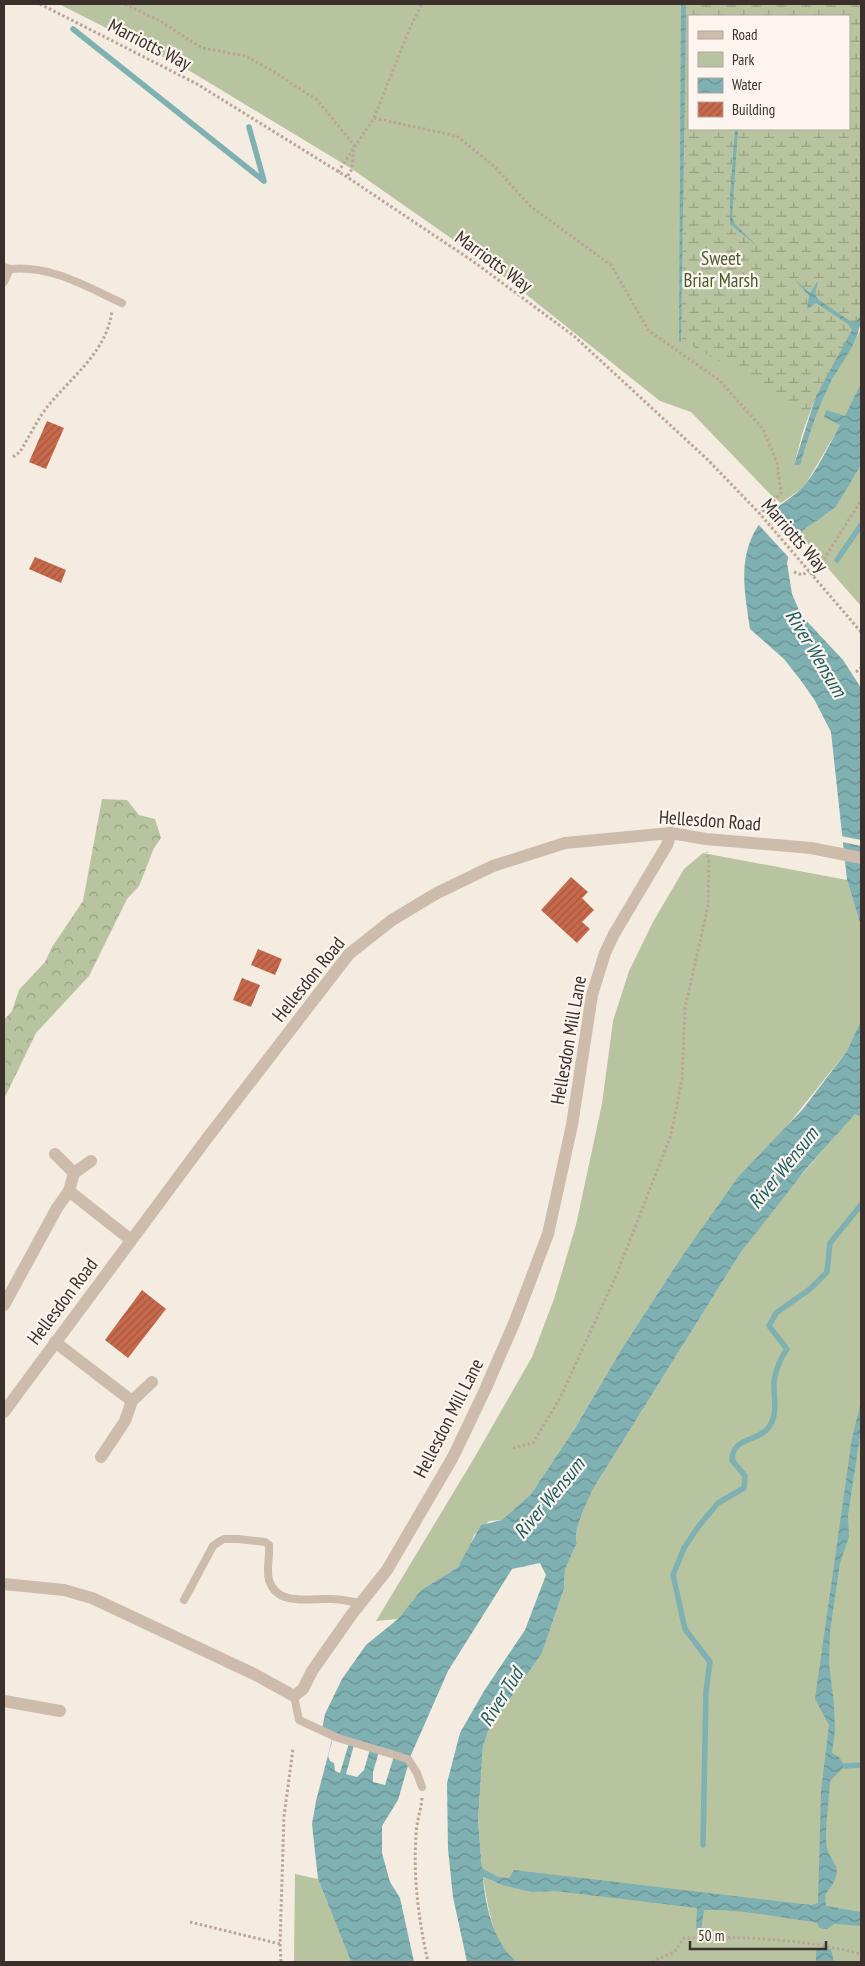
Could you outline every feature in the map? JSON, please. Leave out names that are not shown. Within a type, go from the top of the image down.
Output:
[{"type":"street","name":"Hellesdon Road","points":[[4,1412],[54,1342],[349,954],[392,920],[438,893],[502,863],[565,843],[671,833],[692,835],[706,839],[752,841],[810,848],[861,858]]},
{"type":"street","name":"Hellesdon Mill Lane","points":[[294,1696],[303,1689],[312,1671],[387,1570],[453,1457],[515,1321],[548,1234],[560,1187],[592,995],[605,953],[614,934],[667,845],[671,833]]},
{"type":"street","points":[[55,1154],[74,1174]]},
{"type":"street","points":[[4,1305],[57,1208],[69,1191],[74,1174],[91,1161]]},
{"type":"street","points":[[69,1191],[131,1240]]},
{"type":"street","points":[[54,1342],[132,1401]]},
{"type":"street","points":[[101,1456],[125,1421],[132,1401],[152,1382]]},
{"type":"street","points":[[4,1584],[64,1590],[92,1598],[254,1674],[294,1696]]},
{"type":"street","points":[[4,1700],[60,1711]]},
{"type":"lane","points":[[4,282],[7,268],[27,268],[58,274],[118,301]]},
{"type":"lane","points":[[184,1600],[213,1546],[224,1538],[238,1538],[264,1542],[268,1545],[268,1573],[272,1587],[277,1594],[298,1600],[334,1599],[362,1603]]},
{"type":"lane","points":[[294,1696],[299,1720],[318,1729],[408,1759],[418,1773],[422,1787]]},
{"type":"path","name":"Marriotts Way","points":[[40,4],[197,84],[347,177],[474,262],[574,336],[708,460],[760,514],[861,632]]},
{"type":"path","points":[[125,4],[160,21],[202,48],[246,56],[317,100],[354,145],[352,169],[347,177]]},
{"type":"path","points":[[338,172],[354,145],[374,118],[409,30],[422,4]]},
{"type":"path","points":[[374,118],[457,136],[495,167],[530,206],[611,265],[649,331],[719,380],[763,429],[776,463],[781,493],[760,514]]},
{"type":"path","points":[[13,457],[20,452],[48,406],[88,363],[99,348],[108,331],[118,301]]},
{"type":"path","points":[[812,576],[861,501]]},
{"type":"path","points":[[794,572],[802,575],[809,571]]},
{"type":"path","points":[[856,672],[861,668]]},
{"type":"path","points":[[513,1448],[533,1443],[560,1398],[616,1276],[671,1135],[682,1079],[685,1008],[708,906],[709,864],[706,850],[692,835]]},
{"type":"path","points":[[281,1962],[284,1816],[293,1749]]},
{"type":"path","points":[[422,1787],[416,1834],[415,1865],[418,1903],[428,1962]]},
{"type":"path","points":[[190,1922],[280,1944]]},
{"type":"path","points":[[652,1962],[674,1952],[684,1938],[738,1938],[832,1946],[861,1954]]},
{"type":"green space","name":"Sweet Briar Marsh","points":[[59,4],[861,4],[861,315],[816,396],[803,431],[794,465],[828,387],[861,329],[861,383],[845,417],[804,487],[781,503],[691,412],[660,401],[488,264],[352,169],[185,68]]},
{"type":"green space","points":[[686,4],[861,4],[861,315],[816,396],[809,414],[682,340]]},
{"type":"green space","points":[[861,465],[861,606],[798,534],[836,507]]},
{"type":"green space","points":[[102,799],[127,800],[139,815],[155,819],[161,838],[154,848],[139,886],[127,899],[89,976],[36,1033],[4,1099],[4,1020],[12,1011],[19,990],[45,962],[52,947],[83,901]]},
{"type":"green space","points":[[703,853],[847,880],[861,927],[861,1020],[847,1051],[676,1265],[621,1350],[575,1428],[531,1494],[502,1520],[489,1521],[474,1535],[469,1549],[458,1567],[421,1590],[398,1619],[376,1621],[473,1460],[532,1357],[554,1299],[576,1225],[602,1104],[613,1021],[629,971],[653,922],[684,869]]},
{"type":"green space","points":[[861,1106],[861,1962],[517,1962],[502,1945],[492,1923],[483,1877],[494,1882],[499,1877],[482,1868],[478,1821],[483,1746],[489,1729],[542,1653],[564,1589],[565,1569],[577,1543],[576,1538],[579,1524],[593,1489],[741,1252],[780,1200]]},
{"type":"green space","points":[[295,1874],[318,1879],[351,1962],[294,1962]]},
{"type":"water","points":[[681,4],[686,4],[686,18],[681,342],[679,341]]},
{"type":"water","points":[[735,130],[738,130],[732,217],[735,224],[758,247],[730,224]]},
{"type":"water","points":[[795,280],[810,293],[818,281],[815,295],[819,300],[850,321],[856,322],[861,315],[860,325],[853,344],[824,397],[812,426],[800,465],[794,465],[816,396],[852,330],[848,324],[816,303],[807,309],[809,296]]},
{"type":"water","name":"River Wensum","points":[[861,383],[861,465],[836,507],[798,534],[790,548],[787,563],[792,594],[801,615],[843,660],[861,688],[861,927],[847,880],[831,732],[814,699],[799,678],[784,659],[750,629],[744,576],[747,551],[751,538],[758,526],[767,516],[803,487],[823,458],[840,425],[824,417],[826,410],[845,416]]},
{"type":"water","points":[[861,1020],[861,1117],[855,1114],[806,1169],[741,1252],[593,1489],[579,1524],[576,1538],[577,1543],[565,1569],[564,1589],[542,1653],[489,1729],[483,1746],[478,1821],[482,1868],[499,1877],[509,1878],[514,1870],[811,1905],[818,1903],[821,1791],[829,1725],[815,1699],[852,1438],[861,1402],[861,1429],[848,1515],[849,1537],[840,1563],[830,1631],[829,1665],[834,1703],[835,1731],[832,1753],[839,1757],[845,1766],[830,1781],[826,1839],[829,1854],[837,1870],[833,1884],[825,1895],[826,1906],[861,1912],[861,1926],[834,1924],[827,1929],[819,1928],[818,1924],[814,1922],[745,1912],[704,1910],[701,1931],[696,1929],[697,1908],[555,1891],[532,1892],[502,1885],[483,1877],[492,1923],[502,1945],[517,1962],[467,1962],[453,1897],[448,1849],[447,1783],[460,1733],[484,1691],[525,1630],[546,1575],[540,1563],[512,1569],[448,1671],[411,1755],[398,1800],[382,1826],[382,1853],[390,1882],[400,1898],[414,1962],[351,1962],[318,1879],[312,1824],[316,1801],[332,1740],[322,1729],[325,1714],[342,1679],[366,1645],[398,1619],[421,1590],[458,1567],[481,1525],[502,1520],[531,1494],[575,1428],[621,1350],[676,1265],[738,1177],[803,1109],[847,1051]],"holes":[[[334,1735],[350,1740],[340,1773],[335,1771],[334,1763],[330,1761],[328,1756]],[[355,1741],[371,1746],[364,1770],[357,1777],[346,1774]],[[380,1748],[395,1753],[385,1785],[373,1782],[373,1772]]]},
{"type":"water","points":[[822,1948],[831,1949],[834,1962],[816,1962],[816,1950]]},
{"type":"pier","points":[[766,514],[795,546],[791,560],[757,523]]},
{"type":"pier","points":[[841,836],[861,840],[861,846],[842,842]]},
{"type":"building","points":[[47,421],[64,428],[46,469],[29,462]]},
{"type":"building","points":[[35,557],[66,570],[61,583],[29,569]]},
{"type":"building","points":[[571,877],[588,892],[582,898],[594,910],[582,922],[590,929],[577,943],[541,910]]},
{"type":"building","points":[[258,949],[282,959],[275,975],[251,965]]},
{"type":"building","points":[[242,978],[260,985],[251,1007],[233,1000]]},
{"type":"building","points":[[142,1290],[166,1309],[128,1358],[105,1340]]},
{"type":"waterway","points":[[73,29],[264,181],[249,127]]},
{"type":"waterway","points":[[837,560],[861,525]]},
{"type":"waterway","points":[[703,1845],[706,1691],[710,1662],[685,1629],[673,1575],[684,1548],[698,1527],[718,1503],[744,1488],[745,1476],[732,1460],[733,1452],[741,1443],[764,1432],[772,1422],[775,1410],[774,1381],[780,1360],[787,1349],[769,1326],[776,1313],[810,1289],[827,1272],[830,1243],[861,1205]]},
{"type":"waterway","points":[[845,1766],[861,1765]]},
{"type":"water label","name":"River Tud","points":[[501,1697]]}]
